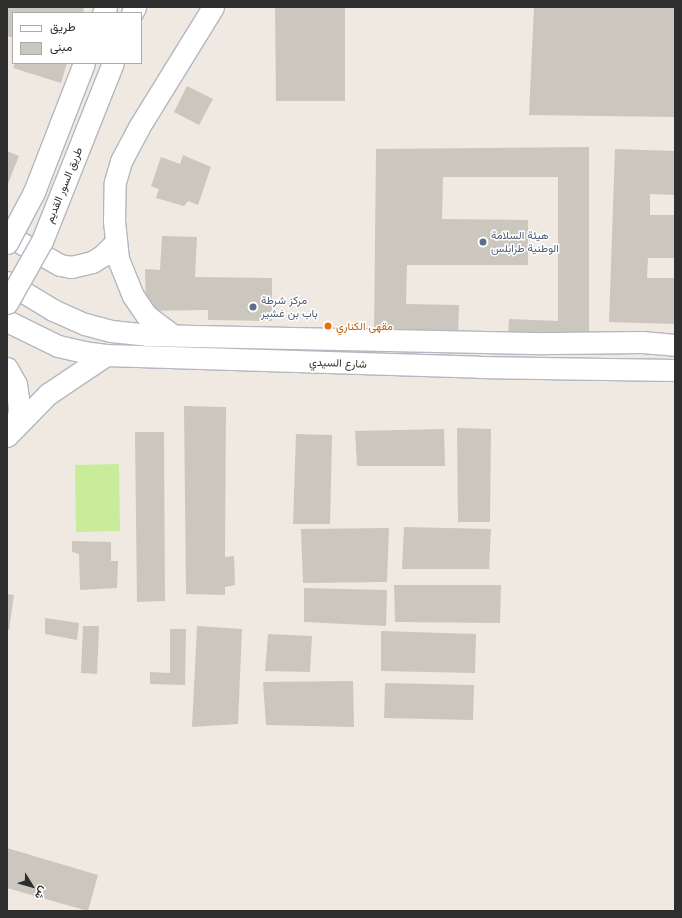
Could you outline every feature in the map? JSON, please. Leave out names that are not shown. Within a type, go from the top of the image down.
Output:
[{"type":"main road","points":[[171,334],[146,315],[133,296],[118,259],[114,221],[116,182],[121,161],[139,127],[213,7]]},
{"type":"main road","points":[[7,243],[34,192],[84,64]]},
{"type":"main road","name":"طريق السور القديم","points":[[7,303],[42,242],[113,64]]},
{"type":"main road","points":[[7,235],[60,265],[71,267],[92,262],[102,256],[116,242]]},
{"type":"main road","points":[[7,282],[53,310],[85,324],[111,330],[147,335],[171,334],[476,341],[642,342],[675,345]]},
{"type":"main road","name":"شارع السيدي","points":[[7,321],[58,346],[83,352],[106,355],[479,367],[675,370]]},
{"type":"main road","points":[[476,341],[479,367]]},
{"type":"main road","points":[[11,432],[48,394],[106,355]]},
{"type":"main road","points":[[7,368],[16,384],[18,398],[18,411],[11,432]]},
{"type":"green space","points":[[119,464],[120,531],[76,532],[75,465]]},
{"type":"building","points":[[7,7],[84,7],[83,12],[12,12],[12,38],[7,36]]},
{"type":"building","points":[[275,7],[345,7],[345,101],[276,101]]},
{"type":"building","points":[[534,7],[675,7],[675,117],[529,115]]},
{"type":"building","points":[[15,64],[67,64],[61,83],[13,68]]},
{"type":"building","points":[[187,86],[213,99],[199,125],[174,112]]},
{"type":"building","points":[[589,147],[589,338],[508,335],[509,319],[558,321],[558,177],[443,177],[442,219],[528,220],[528,265],[407,265],[406,304],[459,305],[458,335],[374,334],[376,149]]},
{"type":"building","points":[[615,149],[675,151],[675,195],[650,194],[650,215],[675,215],[675,258],[648,258],[647,278],[675,278],[675,324],[609,322]]},
{"type":"building","points":[[7,151],[19,156],[7,186]]},
{"type":"building","points":[[183,155],[211,167],[198,205],[188,201],[184,206],[156,198],[159,189],[151,186],[161,157],[180,164]]},
{"type":"building","points":[[162,236],[197,237],[195,277],[272,278],[272,321],[208,320],[208,310],[146,311],[145,269],[160,270]]},
{"type":"building","points":[[184,406],[226,407],[225,557],[234,556],[235,585],[225,587],[225,595],[186,594]]},
{"type":"building","points":[[457,428],[491,429],[490,522],[458,522]]},
{"type":"building","points":[[444,429],[445,466],[357,466],[355,431]]},
{"type":"building","points":[[135,432],[164,432],[165,601],[137,602]]},
{"type":"building","points":[[296,434],[332,435],[330,524],[293,524]]},
{"type":"building","points":[[404,527],[491,529],[489,569],[402,569]]},
{"type":"building","points":[[389,528],[387,582],[303,583],[301,529]]},
{"type":"building","points":[[72,541],[111,542],[111,561],[118,561],[117,588],[80,590],[79,554],[72,552]]},
{"type":"building","points":[[394,585],[501,585],[500,623],[395,622]]},
{"type":"building","points":[[304,588],[387,590],[386,626],[304,622]]},
{"type":"building","points":[[7,594],[14,595],[9,630],[7,630]]},
{"type":"building","points":[[45,618],[79,623],[77,640],[45,634]]},
{"type":"building","points":[[83,626],[99,626],[97,674],[81,673]]},
{"type":"building","points":[[197,626],[242,629],[238,724],[192,727]]},
{"type":"building","points":[[170,629],[186,629],[185,685],[150,684],[150,672],[170,673]]},
{"type":"building","points":[[381,631],[476,634],[475,673],[381,671]]},
{"type":"building","points":[[268,634],[312,636],[310,672],[265,671]]},
{"type":"building","points":[[353,681],[354,727],[266,725],[263,682]]},
{"type":"building","points":[[385,683],[474,685],[473,720],[384,718]]},
{"type":"building","points":[[7,848],[98,875],[88,911],[7,888]]},
{"type":"place","name":"هيئة السلامة الوطنية طرابلس","points":[[483,242]]},
{"type":"place","name":"مركز شرطة باب بن غشير","points":[[253,307]]},
{"type":"place","name":"مقهى الكناري","points":[[328,326]]}]
